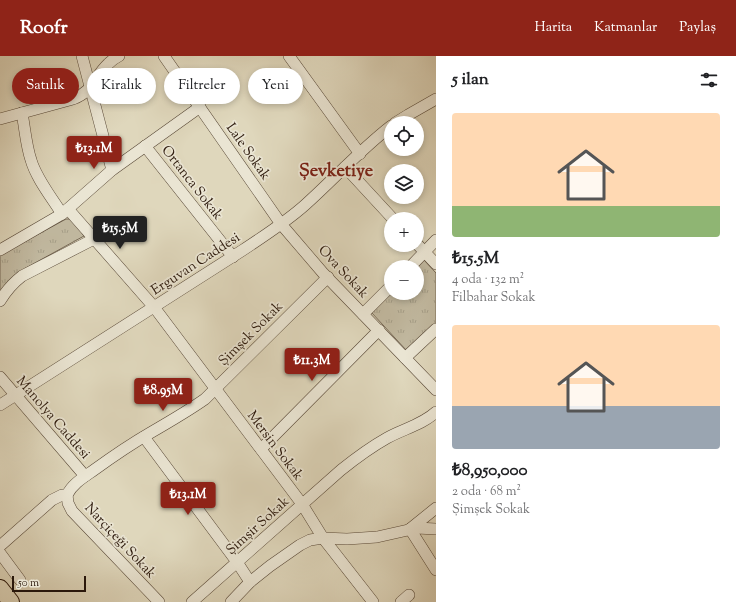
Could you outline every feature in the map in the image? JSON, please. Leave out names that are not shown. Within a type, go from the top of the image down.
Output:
[{"type":"highway","points":[[0,588],[11,602]]},
{"type":"street","points":[[82,56],[87,74]]},
{"type":"street","points":[[105,68],[119,56]]},
{"type":"street","name":"Lale Sokak","points":[[164,56],[281,224]]},
{"type":"street","points":[[289,56],[360,154]]},
{"type":"street","points":[[0,120],[73,99],[81,96],[87,91]]},
{"type":"street","points":[[407,116],[436,99]]},
{"type":"street","points":[[95,104],[112,170]]},
{"type":"street","points":[[0,250],[65,212],[112,170],[200,107]]},
{"type":"street","name":"Mersin Sokak","points":[[22,113],[31,161],[46,190],[65,212],[94,239],[154,307],[302,504],[323,538],[373,602]]},
{"type":"street","name":"Erguvan Caddesi","points":[[0,405],[281,224],[305,205],[384,132]]},
{"type":"street","name":"Ortanca Sokak","points":[[145,146],[233,256]]},
{"type":"street","points":[[345,167],[387,212]]},
{"type":"street","name":"Ova Sokak","points":[[281,224],[328,277],[436,390]]},
{"type":"street","points":[[0,301],[5,293],[22,276],[94,239]]},
{"type":"street","points":[[424,246],[436,240]]},
{"type":"street","points":[[424,251],[436,264]]},
{"type":"street","name":"Şimşek Sokak","points":[[0,546],[52,500],[62,495],[67,495],[73,486],[85,476],[144,436],[193,408],[215,389],[328,277]]},
{"type":"street","points":[[363,314],[384,293]]},
{"type":"street","points":[[405,358],[436,329]]},
{"type":"street","points":[[261,449],[379,330]]},
{"type":"street","name":"Manolya Caddesi","points":[[0,377],[85,476]]},
{"type":"street","name":"Şimşir Sokak","points":[[192,602],[341,470],[362,454],[393,435],[424,421],[436,412]]},
{"type":"street","points":[[144,436],[237,562],[250,582]]},
{"type":"street","name":"Narçiçeği Sokak","points":[[67,495],[68,503],[72,511],[159,602]]},
{"type":"street","points":[[410,529],[436,508]]},
{"type":"street","points":[[231,602],[250,582],[270,566],[300,545],[310,540],[323,538],[353,539],[377,537],[417,528],[436,529]]},
{"type":"street","points":[[410,529],[436,570]]},
{"type":"street","points":[[0,553],[20,580]]},
{"type":"green space","points":[[66,219],[73,219],[84,236],[24,269],[0,291],[0,255]]},
{"type":"green space","points":[[424,260],[436,273],[436,325],[407,351],[371,312],[384,300],[424,300]]},
{"type":"district","name":"Şevketiye","points":[[336,170]]}]
